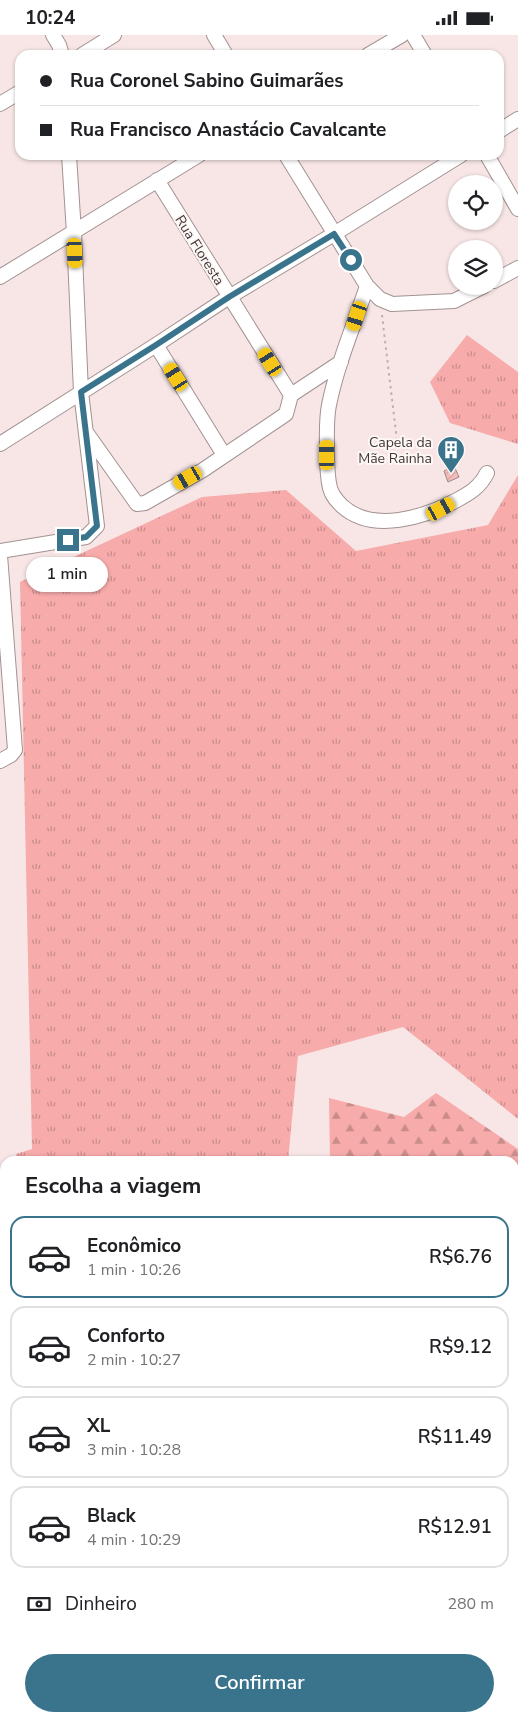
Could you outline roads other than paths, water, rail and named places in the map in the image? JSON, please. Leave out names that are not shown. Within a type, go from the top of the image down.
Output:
[{"type":"street","points":[[53,35],[60,50]]},
{"type":"street","points":[[90,50],[114,35]]},
{"type":"street","points":[[214,35],[223,50]]},
{"type":"street","points":[[376,50],[402,35]]},
{"type":"street","points":[[413,35],[422,50]]},
{"type":"street","points":[[0,104],[15,95]]},
{"type":"street","points":[[504,128],[518,119]]},
{"type":"street","points":[[0,551],[86,537],[97,526],[84,430],[81,392],[69,160]]},
{"type":"street","points":[[0,277],[191,160]]},
{"type":"street","points":[[289,160],[367,286],[380,299],[392,304],[448,301],[468,295]]},
{"type":"street","points":[[0,444],[229,297],[453,160]]},
{"type":"street","points":[[490,160],[518,209]]},
{"type":"street","name":"Rua Floresta","points":[[157,180],[291,395]]},
{"type":"street","points":[[503,276],[518,268]]},
{"type":"street","points":[[367,286],[341,362],[329,405],[327,470],[330,490],[336,500],[346,510],[359,516],[373,519],[400,520],[415,518],[441,509],[474,490],[482,483],[487,473]]},
{"type":"street","points":[[156,345],[224,455]]},
{"type":"street","points":[[84,430],[136,505],[145,503],[224,455],[286,414],[291,395],[341,362]]},
{"type":"street","points":[[0,555],[15,750],[11,755],[0,761]]},
{"type":"place","name":"Capela da Mãe Rainha","points":[[451,474]]}]
